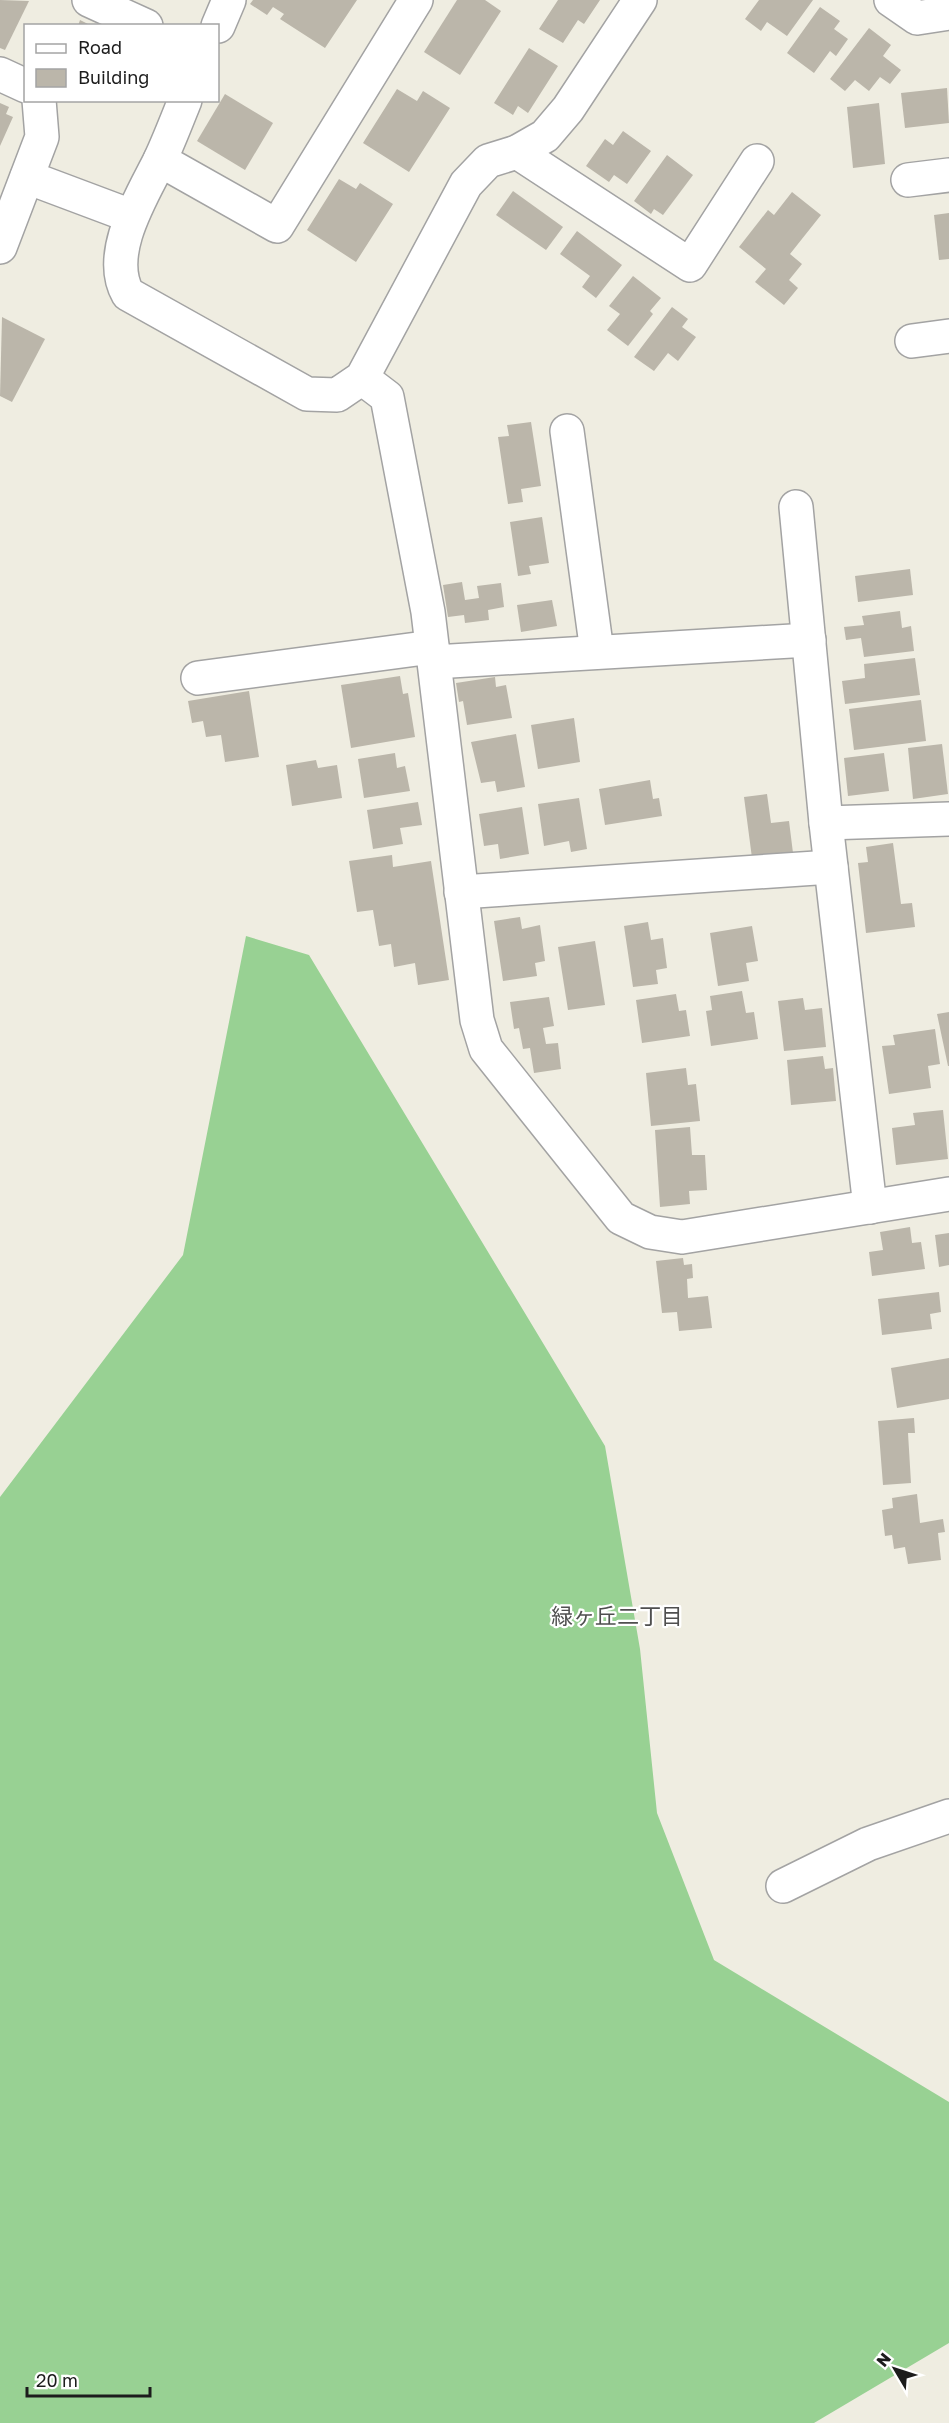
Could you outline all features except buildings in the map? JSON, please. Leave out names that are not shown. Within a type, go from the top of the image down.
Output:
[{"type":"street","points":[[89,0],[142,24]]},
{"type":"street","points":[[219,24],[229,0]]},
{"type":"street","points":[[160,160],[277,226],[416,0]]},
{"type":"street","points":[[184,102],[160,160],[130,216],[121,282],[128,294],[307,394],[337,395],[362,378],[466,184],[488,160],[517,152],[545,136],[568,109],[639,0]]},
{"type":"street","points":[[891,0],[917,18],[949,12]]},
{"type":"street","points":[[0,74],[24,85]]},
{"type":"street","points":[[0,247],[42,137],[39,102]]},
{"type":"street","points":[[517,152],[690,264],[757,161]]},
{"type":"street","points":[[908,180],[949,175]]},
{"type":"street","points":[[27,177],[130,216]]},
{"type":"street","points":[[912,341],[949,336]]},
{"type":"street","points":[[362,378],[387,397],[433,655],[477,1020],[486,1049],[621,1218],[650,1232],[682,1238],[949,1194]]},
{"type":"street","points":[[567,431],[597,652]]},
{"type":"street","points":[[796,507],[826,823],[870,1207]]},
{"type":"street","points":[[198,678],[433,655],[597,652],[808,640]]},
{"type":"street","points":[[826,823],[949,819]]},
{"type":"street","points":[[461,892],[831,867]]},
{"type":"street","points":[[783,1886],[868,1844],[949,1816]]},
{"type":"green space","points":[[246,936],[309,955],[605,1446],[640,1649],[657,1813],[714,1960],[949,2102],[949,2343],[814,2423],[0,2423],[0,1497],[183,1255]]},
{"type":"district","name":"緑ヶ丘二丁目","points":[[617,1615]]}]
